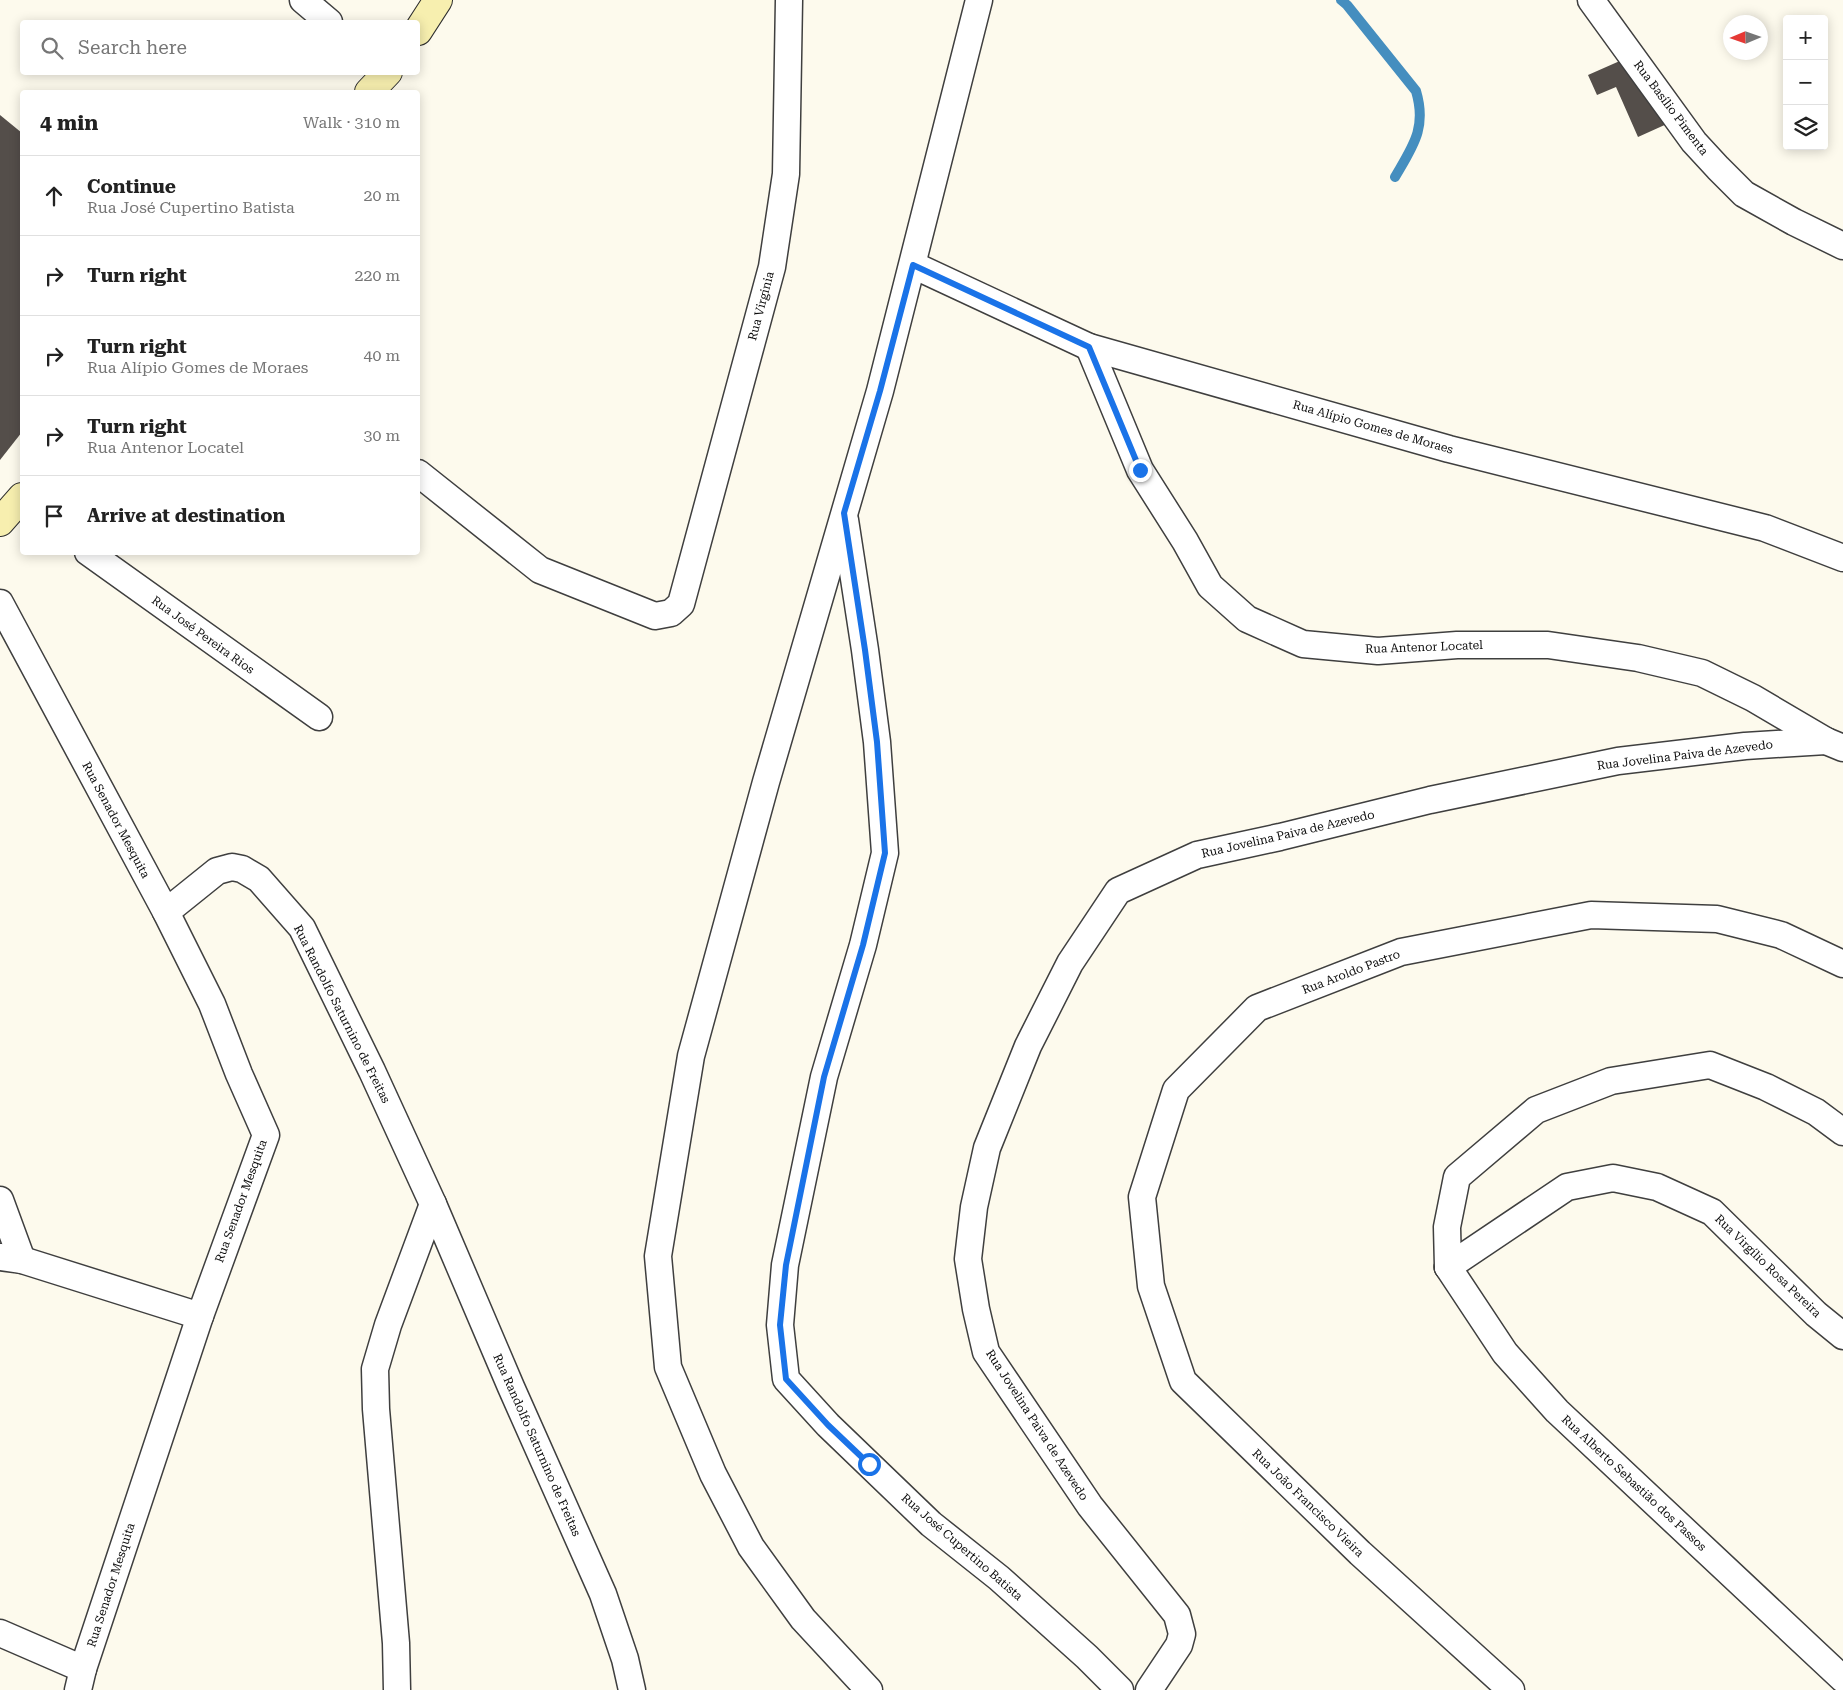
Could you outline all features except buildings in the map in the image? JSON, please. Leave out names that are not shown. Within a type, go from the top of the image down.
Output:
[{"type":"main road","points":[[420,28],[438,0]]},
{"type":"main road","points":[[371,90],[385,75]]},
{"type":"street","points":[[303,0],[327,20]]},
{"type":"street","name":"Rua Virginia","points":[[420,475],[540,570],[655,616],[671,613],[681,604],[772,267],[786,174],[789,0]]},
{"type":"street","points":[[869,1690],[803,1619],[751,1546],[713,1474],[668,1367],[658,1256],[691,1056],[768,773],[880,391],[979,0]]},
{"type":"street","name":"Rua Basílio Pimenta","points":[[1591,0],[1694,142],[1744,194],[1794,222],[1843,246]]},
{"type":"street","name":"Rua Alípio Gomes de Moraes","points":[[913,265],[1089,347],[1449,449],[1765,528],[1843,558]]},
{"type":"street","name":"Rua Antenor Locatel","points":[[1089,347],[1140,470],[1185,541],[1210,586],[1247,619],[1303,644],[1378,651],[1457,645],[1548,645],[1638,658],[1702,673],[1753,698],[1834,744]]},
{"type":"street","name":"Rua José Cupertino Batista","points":[[844,513],[877,742],[885,853],[863,945],[824,1077],[786,1265],[780,1325],[786,1379],[828,1425],[931,1524],[999,1578],[1087,1657],[1120,1690]]},
{"type":"street","name":"Rua José Pereira Rios","points":[[92,555],[319,717]]},
{"type":"street","name":"Rua Senador Mesquita","points":[[0,603],[166,912],[212,1004],[238,1074],[266,1135],[200,1316],[81,1679]]},
{"type":"street","name":"Rua Jovelina Paiva de Azevedo","points":[[1149,1690],[1179,1645],[1182,1634],[1177,1615],[1090,1506],[986,1352],[976,1309],[968,1259],[974,1207],[987,1148],[1028,1046],[1070,963],[1118,892],[1197,855],[1280,837],[1430,800],[1618,762],[1745,746],[1834,744]]},
{"type":"street","name":"Rua Randolfo Saturnino de Freitas","points":[[166,912],[217,871],[232,867],[242,869],[259,878],[302,928],[372,1071],[433,1204],[511,1387],[603,1594],[632,1690]]},
{"type":"street","name":"Rua Aroldo Pastro","points":[[1151,1286],[1142,1197],[1176,1090],[1257,1008],[1401,952],[1591,915],[1718,920],[1780,935],[1843,964]]},
{"type":"street","points":[[1448,1266],[1447,1227],[1457,1177],[1536,1110],[1611,1081],[1710,1066],[1766,1087],[1816,1112],[1843,1132]]},
{"type":"street","name":"Rua Virgílio Rosa Pereira","points":[[1448,1266],[1567,1187],[1612,1178],[1657,1188],[1712,1212],[1816,1314],[1843,1336]]},
{"type":"street","points":[[0,1200],[11,1259],[200,1316]]},
{"type":"street","points":[[397,1690],[394,1606],[376,1410],[375,1369],[388,1325],[433,1204]]},
{"type":"street","name":"Rua Alberto Sebastião dos Passos","points":[[1448,1266],[1505,1353],[1557,1411],[1843,1679]]},
{"type":"street","name":"Rua João Francisco Vieira","points":[[1151,1286],[1183,1381],[1360,1553],[1511,1690]]},
{"type":"street","points":[[0,1633],[81,1679]]},
{"type":"waterway","points":[[1341,0],[1416,91],[1419,104],[1419,126],[1412,146],[1395,177]]},
{"type":"route","points":[[869,1464],[828,1425],[786,1379],[780,1325],[786,1265],[824,1077],[863,945],[885,853],[877,742],[844,513],[880,391],[913,265],[1089,347],[1140,470]]}]
